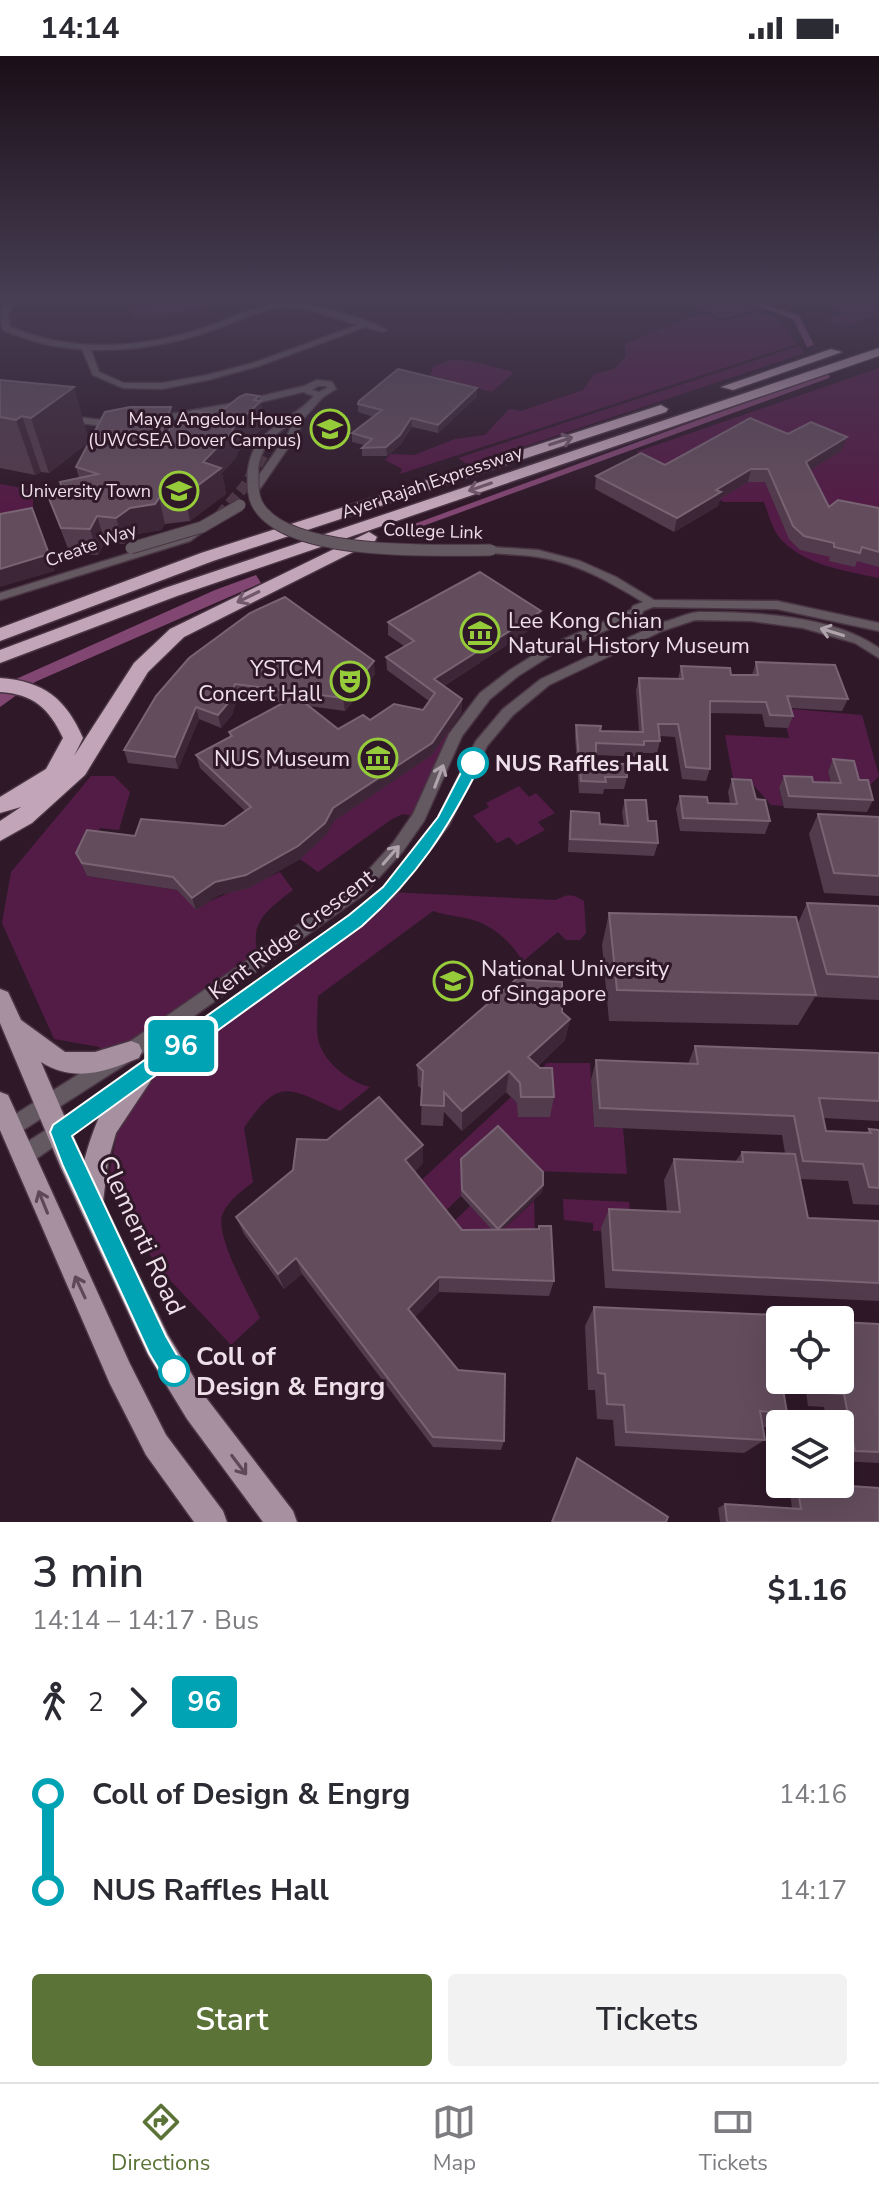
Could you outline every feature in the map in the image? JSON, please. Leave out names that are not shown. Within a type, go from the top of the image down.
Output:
[{"type":"highway","points":[[715,391],[783,369]]},
{"type":"highway","name":"Ayer Rajah Expressway","points":[[0,657],[171,592],[827,369]]},
{"type":"highway","name":"Ayer Rajah Expressway","points":[[0,635],[207,557],[672,405]]},
{"type":"highway","points":[[0,848],[24,817],[77,769],[141,668],[177,633],[403,520],[417,508]]},
{"type":"highway","points":[[0,621],[165,566],[207,557]]},
{"type":"highway","points":[[1,681],[219,577]]},
{"type":"highway","points":[[0,805],[11,802],[54,774],[73,738],[61,709],[31,688],[1,681]]},
{"type":"highway","points":[[0,832],[24,817]]},
{"type":"main road","name":"Clementi Road","points":[[0,999],[158,1345],[197,1409],[282,1522]]},
{"type":"main road","points":[[10,1021],[55,1060],[73,1066],[95,1065],[131,1051]]},
{"type":"main road","points":[[91,1201],[99,1141],[114,1110],[142,1074]]},
{"type":"main road","points":[[0,1103],[120,1374],[156,1445],[212,1522]]},
{"type":"street","points":[[93,369],[100,380],[137,390],[202,379],[234,369]]},
{"type":"street","points":[[139,423],[228,407],[307,388],[309,393],[320,395],[263,455]]},
{"type":"street","points":[[253,491],[302,415]]},
{"type":"street","points":[[253,491],[256,450],[281,425],[302,415]]},
{"type":"street","points":[[59,418],[124,426],[89,433]]},
{"type":"street","name":"Create Way","points":[[36,586],[56,573],[218,520],[241,503],[249,490],[253,471]]},
{"type":"street","name":"College Link","points":[[253,491],[262,512],[274,522],[307,537],[336,544],[380,548],[540,553],[594,568],[657,604]]},
{"type":"street","name":"Create Way","points":[[36,586],[186,539],[199,531]]},
{"type":"street","points":[[0,597],[36,586]]},
{"type":"street","points":[[625,587],[634,610],[644,624],[663,627],[674,621],[675,615],[657,604]]},
{"type":"street","name":"Kent Ridge Crescent","points":[[10,1128],[131,1051],[359,890],[398,847],[419,817],[456,734],[485,696],[552,649],[643,605],[657,604],[777,605],[876,627]]},
{"type":"street","name":"Kent Ridge Crescent","points":[[23,1156],[329,940],[389,892],[444,821],[481,744],[508,712],[545,682],[568,669],[694,616],[751,617],[804,624],[859,640],[879,654]]},
{"type":"street","name":"Kent Ridge Crescent","points":[[859,640],[859,633],[876,627]]},
{"type":"street","points":[[359,890],[389,892]]},
{"type":"street","points":[[316,922],[319,934],[329,940]]},
{"type":"street","points":[[296,936],[308,942],[311,952]]},
{"type":"shaded area","points":[[432,369],[514,372],[492,392],[430,375]]},
{"type":"shaded area","points":[[612,369],[719,369],[400,474],[402,469],[385,460],[390,454],[414,455],[455,439],[485,435],[509,409],[521,411],[583,390],[594,374]]},
{"type":"shaded area","points":[[728,369],[756,369],[468,465],[458,458]]},
{"type":"shaded area","points":[[879,369],[879,578],[825,565],[800,554],[779,537],[764,502],[724,502],[636,452]]},
{"type":"shaded area","points":[[0,484],[33,490],[33,512],[0,523]]},
{"type":"shaded area","points":[[256,575],[261,583],[35,682],[0,707],[0,691],[16,679],[215,590]]},
{"type":"shaded area","points":[[782,708],[862,715],[879,776],[862,793],[828,773],[835,796],[779,789],[783,806],[771,805],[748,779],[733,778],[725,735],[789,738]]},
{"type":"shaded area","points":[[448,731],[456,734],[419,817],[403,814],[392,819],[318,872],[300,859],[326,835],[334,821]]},
{"type":"shaded area","points":[[91,776],[114,776],[130,792],[119,830],[100,828],[82,865],[87,876],[177,890],[196,909],[280,872],[293,890],[267,912],[257,928],[260,961],[109,1059],[99,1047],[54,1039],[2,923],[11,872]]},
{"type":"shaded area","points":[[519,786],[529,797],[536,793],[555,813],[538,822],[545,830],[517,845],[509,837],[497,843],[473,816],[489,807],[486,803]]},
{"type":"shaded area","points":[[389,892],[556,900],[573,896],[584,901],[586,933],[580,940],[566,940],[558,932],[522,962],[509,943],[490,927],[433,911],[318,996],[318,1036],[325,1055],[342,1073],[370,1087],[340,1111],[286,1091],[267,1100],[244,1128],[253,1182],[229,1204],[221,1223],[228,1250],[260,1318],[231,1345],[156,1265],[108,1183],[123,1098]]},
{"type":"shaded area","points":[[547,1063],[590,1063],[594,1127],[623,1128],[627,1174],[534,1171],[461,1196],[439,1217],[414,1187],[511,1097],[517,1103],[533,1077]]},
{"type":"shaded area","points":[[563,1199],[629,1202],[632,1230],[593,1231],[593,1223],[564,1220]]},
{"type":"shaded area","points":[[534,1201],[536,1264],[448,1227],[470,1206],[497,1235]]},
{"type":"building","points":[[397,369],[477,388],[438,425],[411,418],[400,435],[386,447],[362,448],[372,439],[352,433],[382,410],[358,404]]},
{"type":"building","points":[[0,380],[74,387],[31,418],[22,416],[16,420],[0,417]]},
{"type":"building","points":[[246,394],[259,396],[254,400],[261,401],[203,462],[221,468],[185,495],[159,498],[155,504],[130,508],[116,518],[97,516],[90,529],[61,528],[48,496],[63,491],[60,482],[98,474],[76,467],[105,412],[130,407],[171,407],[160,437],[193,411],[218,414]]},
{"type":"building","points":[[750,418],[788,434],[811,422],[847,437],[806,462],[829,507],[838,500],[879,508],[879,552],[862,547],[860,553],[804,536],[793,526],[768,469],[751,469],[716,490],[721,492],[677,518],[596,476],[641,453],[665,465]]},
{"type":"building","points":[[32,508],[49,554],[0,569],[0,514]]},
{"type":"building","points":[[480,572],[541,611],[434,679],[462,699],[432,743],[333,808],[325,823],[298,846],[246,875],[215,882],[192,898],[173,877],[82,863],[76,853],[87,830],[135,836],[141,819],[224,826],[251,807],[196,755],[232,736],[229,732],[296,696],[338,729],[363,715],[370,720],[394,704],[423,710],[435,693],[386,657],[414,641],[388,622]]},
{"type":"building","points":[[285,597],[374,661],[343,698],[235,684],[229,702],[218,715],[196,707],[175,757],[124,750],[156,696],[189,658],[250,613]]},
{"type":"building","points":[[756,662],[835,665],[848,699],[787,696],[793,716],[770,715],[766,702],[710,701],[710,769],[686,767],[678,724],[658,724],[660,741],[644,741],[644,745],[596,743],[596,763],[626,764],[627,777],[605,777],[606,782],[581,781],[576,725],[601,726],[600,731],[643,732],[639,678],[683,679],[681,666],[730,668],[731,675],[758,675]]},
{"type":"building","points":[[833,759],[854,761],[859,780],[868,780],[873,800],[789,796],[784,776],[812,777],[813,782],[841,783]]},
{"type":"building","points":[[732,779],[751,780],[756,799],[765,800],[770,821],[683,818],[680,796],[707,797],[708,803],[737,804]]},
{"type":"building","points":[[625,800],[646,800],[648,821],[656,821],[658,843],[570,839],[571,811],[599,813],[600,824],[628,826]]},
{"type":"building","points":[[818,814],[879,817],[879,876],[834,873]]},
{"type":"building","points":[[807,903],[879,906],[879,977],[827,974]]},
{"type":"building","points":[[609,913],[796,917],[816,995],[617,990]]},
{"type":"building","points":[[521,975],[526,980],[562,982],[562,1012],[570,1019],[528,1057],[540,1068],[552,1068],[554,1097],[521,1097],[520,1083],[509,1071],[462,1111],[444,1092],[444,1106],[421,1105],[423,1071],[417,1065]]},
{"type":"building","points":[[695,1046],[879,1053],[879,1101],[819,1098],[826,1131],[871,1133],[869,1129],[879,1130],[879,1188],[869,1187],[863,1164],[803,1161],[794,1116],[600,1108],[596,1060],[698,1064]]},
{"type":"building","points":[[379,1097],[423,1145],[405,1160],[462,1230],[539,1229],[539,1226],[551,1226],[554,1281],[439,1277],[408,1309],[458,1370],[505,1374],[504,1441],[433,1437],[296,1258],[278,1274],[236,1217],[293,1170],[297,1139],[327,1140]]},
{"type":"building","points":[[498,1126],[543,1172],[543,1185],[498,1229],[462,1190],[461,1159]]},
{"type":"building","points":[[742,1152],[795,1154],[808,1218],[879,1221],[879,1283],[613,1270],[609,1209],[680,1212],[674,1159],[743,1162]]},
{"type":"building","points":[[594,1307],[766,1314],[766,1394],[784,1394],[786,1410],[760,1411],[765,1440],[626,1432],[624,1405],[607,1404],[605,1374],[598,1373]]},
{"type":"building","points":[[854,1323],[879,1324],[879,1452],[855,1451],[854,1410],[847,1410],[844,1394],[854,1394]]},
{"type":"building","points":[[577,1458],[668,1517],[666,1522],[552,1522]]},
{"type":"building","points":[[854,1486],[879,1488],[879,1522],[727,1522],[725,1504],[801,1509],[799,1498],[854,1498]]},
{"type":"waterway","points":[[419,524],[826,376]]},
{"type":"tunnel","points":[[219,516],[245,486],[263,455]]},
{"type":"bus line","name":"96","points":[[174,1371],[158,1345],[70,1159],[61,1132],[355,921],[389,892],[444,821],[473,763]]},
{"type":"place","name":"Maya Angelou House (UWCSEA Dover Campus)","points":[[330,429]]},
{"type":"place","name":"University Town","points":[[179,491]]},
{"type":"place","name":"Lee Kong Chian Natural History Museum","points":[[480,633]]},
{"type":"place","name":"YSTCM Concert Hall","points":[[350,681]]},
{"type":"place","name":"NUS Museum","points":[[378,758]]},
{"type":"place","name":"NUS Raffles Hall","points":[[473,763]]},
{"type":"place","name":"National University of Singapore","points":[[453,981]]},
{"type":"place","name":"Coll of Design & Engrg","points":[[174,1371]]}]
